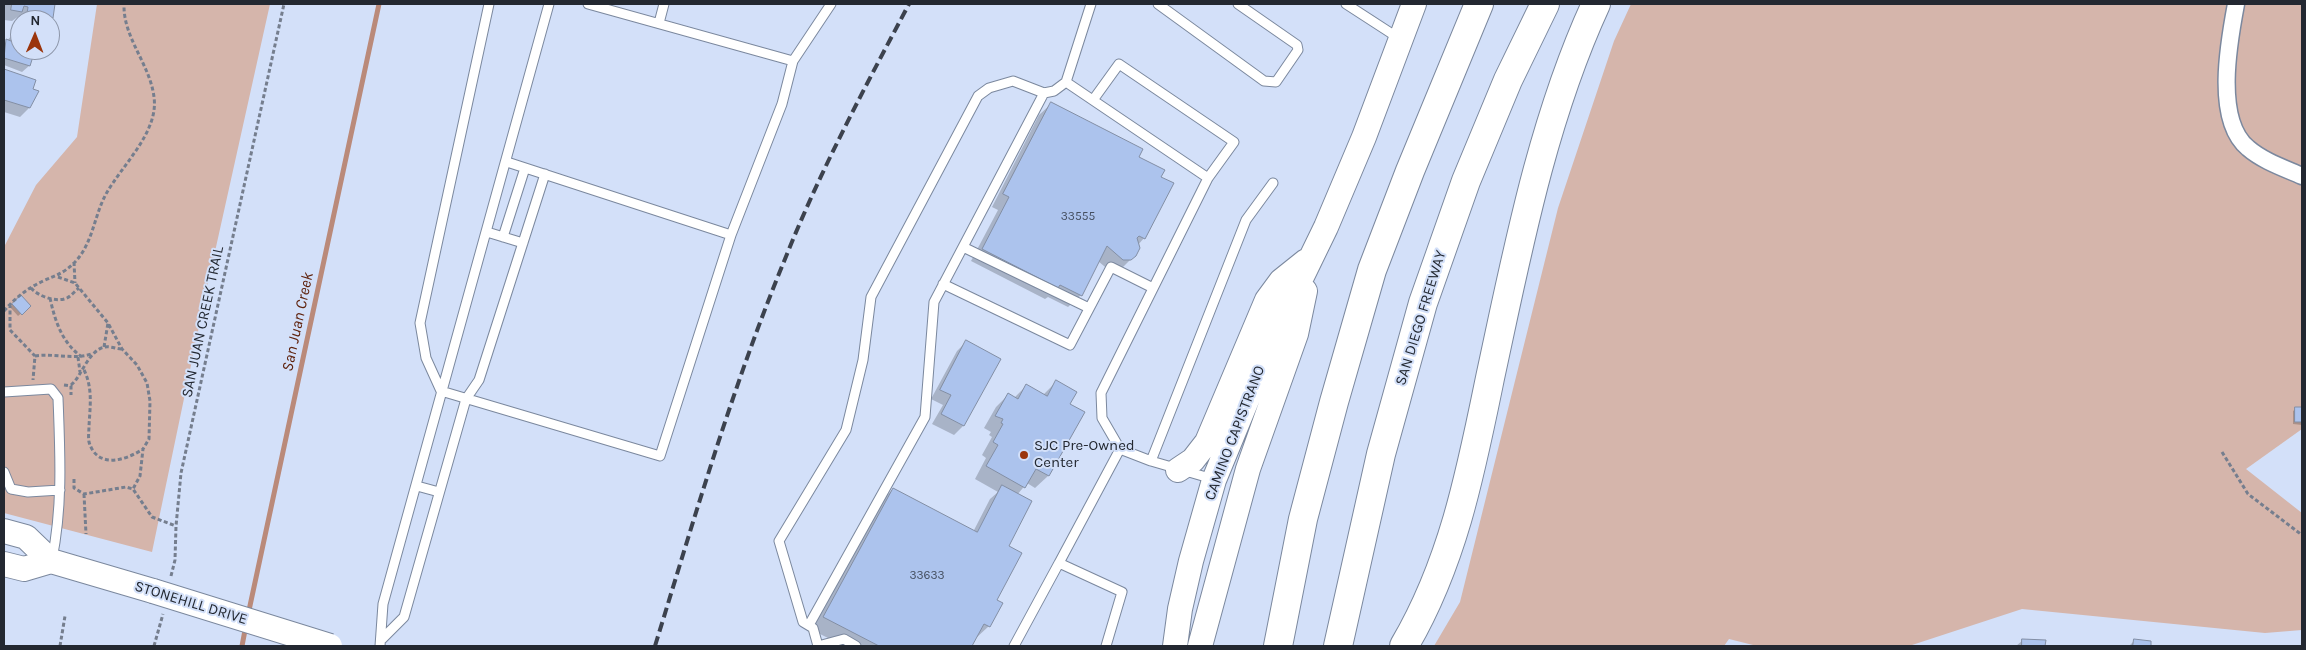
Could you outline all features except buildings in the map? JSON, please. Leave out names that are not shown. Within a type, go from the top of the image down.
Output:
[{"type":"highway","points":[[1278,646],[1303,519],[1372,270],[1410,171],[1479,4]]},
{"type":"highway","name":"SAN DIEGO FREEWAY","points":[[1340,638],[1381,454],[1423,303],[1466,181],[1508,80],[1545,4]]},
{"type":"highway","points":[[1404,646],[1422,616],[1447,553],[1466,490],[1516,256],[1543,152],[1581,36],[1596,4]]},
{"type":"main road","name":"CAMINO CAPISTRANO","points":[[1175,646],[1180,609],[1191,561],[1214,480],[1275,332],[1322,236],[1364,137],[1414,4]]},
{"type":"main road","name":"CAMINO CAPISTRANO","points":[[1200,646],[1248,469],[1296,334],[1312,257]]},
{"type":"main road","points":[[1178,470],[1193,460],[1207,442],[1267,300],[1281,281],[1312,257]]},
{"type":"main road","points":[[1200,646],[1198,602],[1224,498],[1214,480],[1224,476],[1238,463],[1247,447],[1302,305]]},
{"type":"main road","name":"STONEHILL DRIVE","points":[[4,531],[26,537],[51,561],[163,592],[330,646]]},
{"type":"main road","points":[[4,564],[24,569],[51,561]]},
{"type":"street","points":[[2236,4],[2232,25],[2226,93],[2231,124],[2246,147],[2271,162],[2302,176]]},
{"type":"lane","points":[[441,392],[426,358],[420,323],[488,4]]},
{"type":"lane","points":[[381,643],[383,604],[507,162],[549,4]]},
{"type":"lane","points":[[588,4],[793,60]]},
{"type":"lane","points":[[659,23],[664,4]]},
{"type":"lane","points":[[441,392],[660,456],[731,235],[782,104],[793,60],[831,4]]},
{"type":"lane","points":[[856,646],[844,639],[818,646],[814,628],[803,622],[779,541],[846,430],[863,360],[871,297],[978,96],[989,88],[1012,82],[1044,93],[1054,91],[1066,82],[1091,4]]},
{"type":"lane","points":[[1158,4],[1264,82],[1276,82],[1298,50],[1297,45],[1238,4]]},
{"type":"lane","points":[[1346,4],[1400,40]]},
{"type":"lane","points":[[1093,100],[1119,64],[1234,142],[1208,178],[1101,393],[1102,418],[1120,449],[1178,470],[1214,480]]},
{"type":"lane","points":[[1066,82],[1208,178]]},
{"type":"lane","points":[[808,625],[925,417],[934,302],[1044,93]]},
{"type":"lane","points":[[507,162],[731,235]]},
{"type":"lane","points":[[503,237],[525,168]]},
{"type":"lane","points":[[381,643],[404,617],[466,399],[479,380],[545,174]]},
{"type":"lane","points":[[1151,461],[1246,220],[1273,182]]},
{"type":"lane","points":[[486,232],[523,243]]},
{"type":"lane","points":[[963,246],[1089,308]]},
{"type":"lane","points":[[943,284],[1070,345],[1111,267],[1153,288]]},
{"type":"lane","points":[[4,392],[51,389],[58,398],[60,490],[58,526],[51,561]]},
{"type":"lane","points":[[1014,646],[1120,449]]},
{"type":"lane","points":[[4,472],[11,489],[28,492],[60,490]]},
{"type":"lane","points":[[417,486],[440,492]]},
{"type":"lane","points":[[1059,562],[1122,592],[1106,646]]},
{"type":"path","points":[[4,311],[31,288],[57,277],[74,262],[91,236],[105,195],[132,158],[152,117],[154,98],[148,76],[128,28],[124,4]]},
{"type":"path","name":"SAN JUAN CREEK TRAIL","points":[[154,646],[159,634],[163,592],[175,560],[181,473],[284,4]]},
{"type":"path","points":[[74,262],[75,283]]},
{"type":"path","points":[[50,298],[60,331],[72,350],[80,357],[82,371],[89,380],[91,391],[88,441],[95,454],[106,460],[120,461],[132,457],[143,449],[149,439],[150,401],[147,383],[137,365],[122,349],[108,323],[75,283],[57,277]]},
{"type":"path","points":[[31,288],[36,295],[60,300],[68,298],[79,288]]},
{"type":"path","points":[[10,304],[10,330],[35,356],[33,380]]},
{"type":"path","points":[[104,347],[108,323]]},
{"type":"path","points":[[4,331],[10,330]]},
{"type":"path","points":[[35,356],[47,354],[80,357],[92,354],[104,347],[122,349]]},
{"type":"path","points":[[71,384],[71,386],[92,354]]},
{"type":"path","points":[[133,489],[140,476],[143,449]]},
{"type":"path","points":[[2222,452],[2248,494],[2302,535]]},
{"type":"path","points":[[86,534],[84,494],[126,487],[133,489],[152,517],[176,526]]},
{"type":"path","points":[[60,646],[65,616]]},
{"type":"shaded area","points":[[97,4],[270,4],[210,274],[152,552],[4,513],[4,247],[36,185],[77,137]]},
{"type":"shaded area","points":[[1631,4],[2302,4],[2302,429],[2246,469],[2302,513],[2302,630],[2265,633],[2022,609],[1909,646],[1757,646],[1729,639],[1724,646],[1434,646],[1460,602],[1558,208],[1614,41]]},
{"type":"waterway","name":"San Juan Creek","points":[[248,615],[379,4]]},
{"type":"waterway","name":"San Juan Creek","points":[[242,646],[246,625]]},
{"type":"railway","points":[[655,646],[700,500],[748,354],[766,306],[828,162],[909,4]]},
{"type":"place","name":"SJC Pre-Owned Center","points":[[1024,455]]}]
